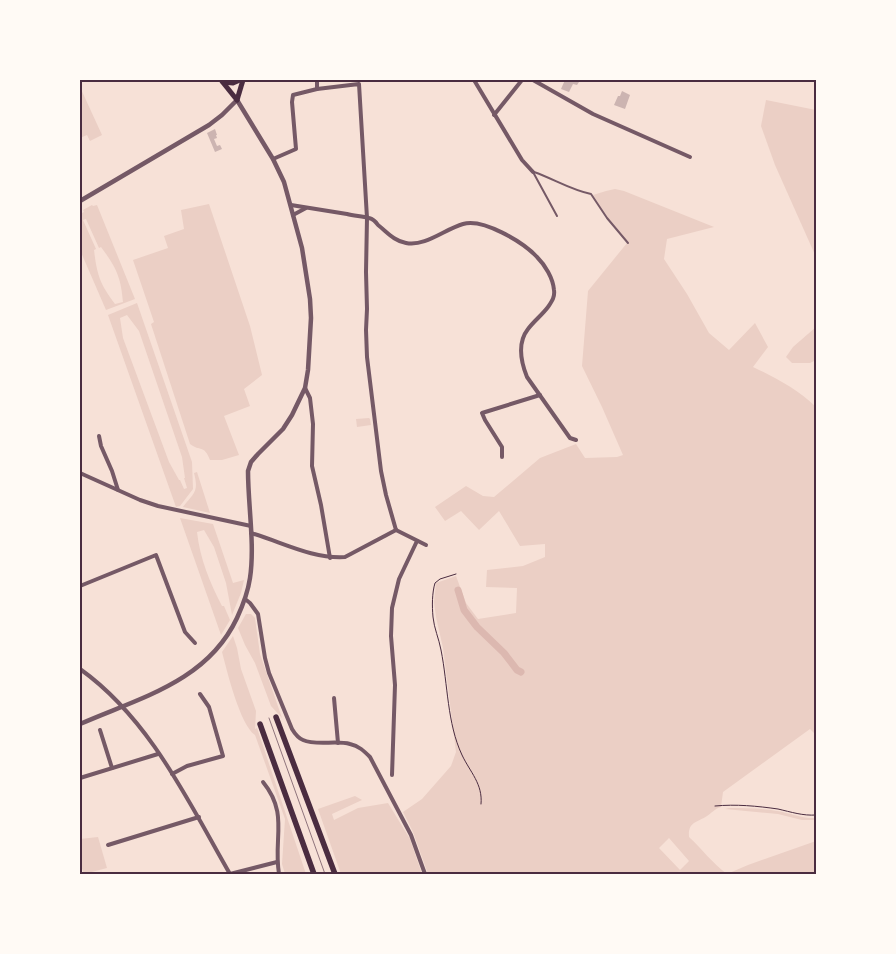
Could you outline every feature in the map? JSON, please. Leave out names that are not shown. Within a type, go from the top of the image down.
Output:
[{"type":"highway","points":[[276,717],[334,874]]},
{"type":"highway","points":[[260,724],[314,874]]},
{"type":"main road","points":[[222,81],[232,83],[242,80]]},
{"type":"main road","points":[[237,100],[242,80]]},
{"type":"main road","points":[[222,81],[237,100]]},
{"type":"street","points":[[317,80],[317,89]]},
{"type":"street","points":[[474,80],[522,160],[533,172]]},
{"type":"street","points":[[494,115],[522,80]]},
{"type":"street","points":[[534,80],[593,114],[690,157]]},
{"type":"street","points":[[273,159],[296,150],[293,95],[317,89],[359,84],[367,218],[367,357],[381,470],[396,530],[426,545]]},
{"type":"street","points":[[80,201],[209,125],[237,100],[273,159],[284,182],[303,256],[311,318],[305,388],[283,429],[252,462],[248,471],[252,560],[246,599],[234,624],[226,637],[194,671],[158,691],[80,724]]},
{"type":"street","points":[[291,205],[371,218],[397,241],[411,244],[434,237],[463,224],[479,224],[504,234],[537,257],[548,272],[554,290],[554,299],[527,330],[522,339],[523,367],[527,376],[570,438],[576,440]]},
{"type":"street","points":[[293,215],[306,208]]},
{"type":"street","points":[[305,388],[310,398],[313,424],[312,466],[321,504],[330,558]]},
{"type":"street","points":[[502,457],[502,447],[482,414],[540,395]]},
{"type":"street","points":[[99,436],[118,490]]},
{"type":"street","points":[[80,472],[140,500],[158,506],[251,526]]},
{"type":"street","points":[[251,533],[330,558],[345,557],[396,530]]},
{"type":"street","points":[[392,775],[395,685],[391,636],[392,608],[399,580],[417,540]]},
{"type":"street","points":[[80,586],[156,555],[185,632],[195,643]]},
{"type":"street","points":[[246,599],[258,614],[265,658],[292,730],[296,736],[303,740],[350,744],[360,748],[370,757],[411,835],[425,874]]},
{"type":"street","points":[[80,669],[96,680],[122,706],[141,729],[172,774],[230,874],[278,862]]},
{"type":"street","points":[[172,774],[187,766],[223,756],[209,707],[200,694]]},
{"type":"street","points":[[334,698],[338,743]]},
{"type":"street","points":[[100,730],[112,768]]},
{"type":"street","points":[[80,777],[158,754]]},
{"type":"street","points":[[263,782],[271,792],[278,812],[279,874]]},
{"type":"street","points":[[108,845],[199,818]]},
{"type":"lane","points":[[533,172],[557,216]]},
{"type":"lane","points":[[533,172],[574,190],[592,194],[607,218],[628,243]]},
{"type":"path","points":[[456,574],[440,579],[435,583],[432,600],[433,618],[441,651],[451,720],[462,755],[480,787],[481,804]]},
{"type":"path","points":[[715,806],[766,807],[802,815],[816,815]]},
{"type":"shaded area","points":[[80,87],[102,135],[90,141],[87,135],[80,138]]},
{"type":"shaded area","points":[[766,100],[816,110],[816,257],[775,165],[761,126]]},
{"type":"shaded area","points":[[615,189],[624,191],[714,227],[667,239],[664,259],[709,333],[729,350],[755,323],[768,347],[753,367],[786,384],[816,407],[816,735],[810,729],[723,792],[721,807],[691,826],[689,837],[727,874],[674,872],[669,874],[428,874],[413,832],[403,812],[422,799],[451,766],[456,752],[443,648],[434,602],[436,583],[456,576],[466,603],[478,619],[516,613],[517,588],[486,587],[487,570],[523,566],[545,557],[545,544],[520,546],[499,511],[479,530],[461,511],[445,521],[435,507],[466,486],[483,496],[494,497],[540,458],[576,444],[585,458],[617,457],[623,455],[582,366],[588,291],[627,243],[593,195]],"holes":[[[669,838],[689,861],[680,870],[659,848]]]},
{"type":"shaded area","points":[[209,204],[250,326],[262,375],[244,389],[250,406],[224,416],[239,455],[222,460],[210,460],[204,450],[190,444],[151,324],[154,322],[133,260],[168,248],[164,236],[184,229],[181,210]]},
{"type":"shaded area","points":[[92,205],[97,205],[135,299],[106,310],[80,250],[80,214],[84,212],[83,210]],"holes":[[[86,219],[99,248],[101,247],[117,273],[123,302],[115,304],[100,279],[96,266],[94,250],[96,249],[83,220]]]},
{"type":"shaded area","points":[[137,303],[192,462],[193,489],[180,506],[176,507],[108,315]],"holes":[[[127,315],[139,331],[182,457],[187,488],[184,489],[169,462],[123,338],[120,318]]]},
{"type":"shaded area","points":[[816,327],[816,360],[810,363],[792,363],[786,357],[793,347]]},
{"type":"shaded area","points":[[369,418],[371,425],[357,427],[356,419]]},
{"type":"shaded area","points":[[197,472],[210,513],[183,507],[196,488],[194,473]]},
{"type":"shaded area","points":[[180,518],[213,524],[233,583],[244,580],[232,615],[226,583],[214,547],[204,530],[197,532],[200,552],[206,570],[230,620],[221,635]]},
{"type":"shaded area","points":[[246,614],[251,614],[255,618],[260,654],[282,718],[271,706],[255,663],[238,628]]},
{"type":"shaded area","points":[[233,636],[241,669],[256,711],[255,729],[257,728],[306,874],[285,874],[282,864],[285,819],[255,735],[249,729],[239,709],[222,652]]},
{"type":"shaded area","points":[[355,796],[362,800],[332,814],[334,820],[358,808],[388,803],[410,839],[422,874],[341,874],[318,809]]},
{"type":"shaded area","points":[[725,809],[771,810],[806,818],[816,818],[816,820],[802,820],[778,814]]},
{"type":"shaded area","points":[[98,837],[107,868],[84,874],[80,863],[80,839]]},
{"type":"shaded area","points":[[816,841],[816,874],[727,874]]},
{"type":"building","points":[[565,80],[579,82],[577,85],[573,84],[569,92],[561,89]]},
{"type":"building","points":[[622,91],[630,95],[625,109],[614,105]]},
{"type":"building","points":[[215,129],[217,138],[214,139],[217,146],[220,145],[222,149],[215,152],[207,133]]},
{"type":"waterway","points":[[458,590],[464,610],[477,627],[521,672]]},
{"type":"tram line","points":[[269,718],[325,874]]}]
